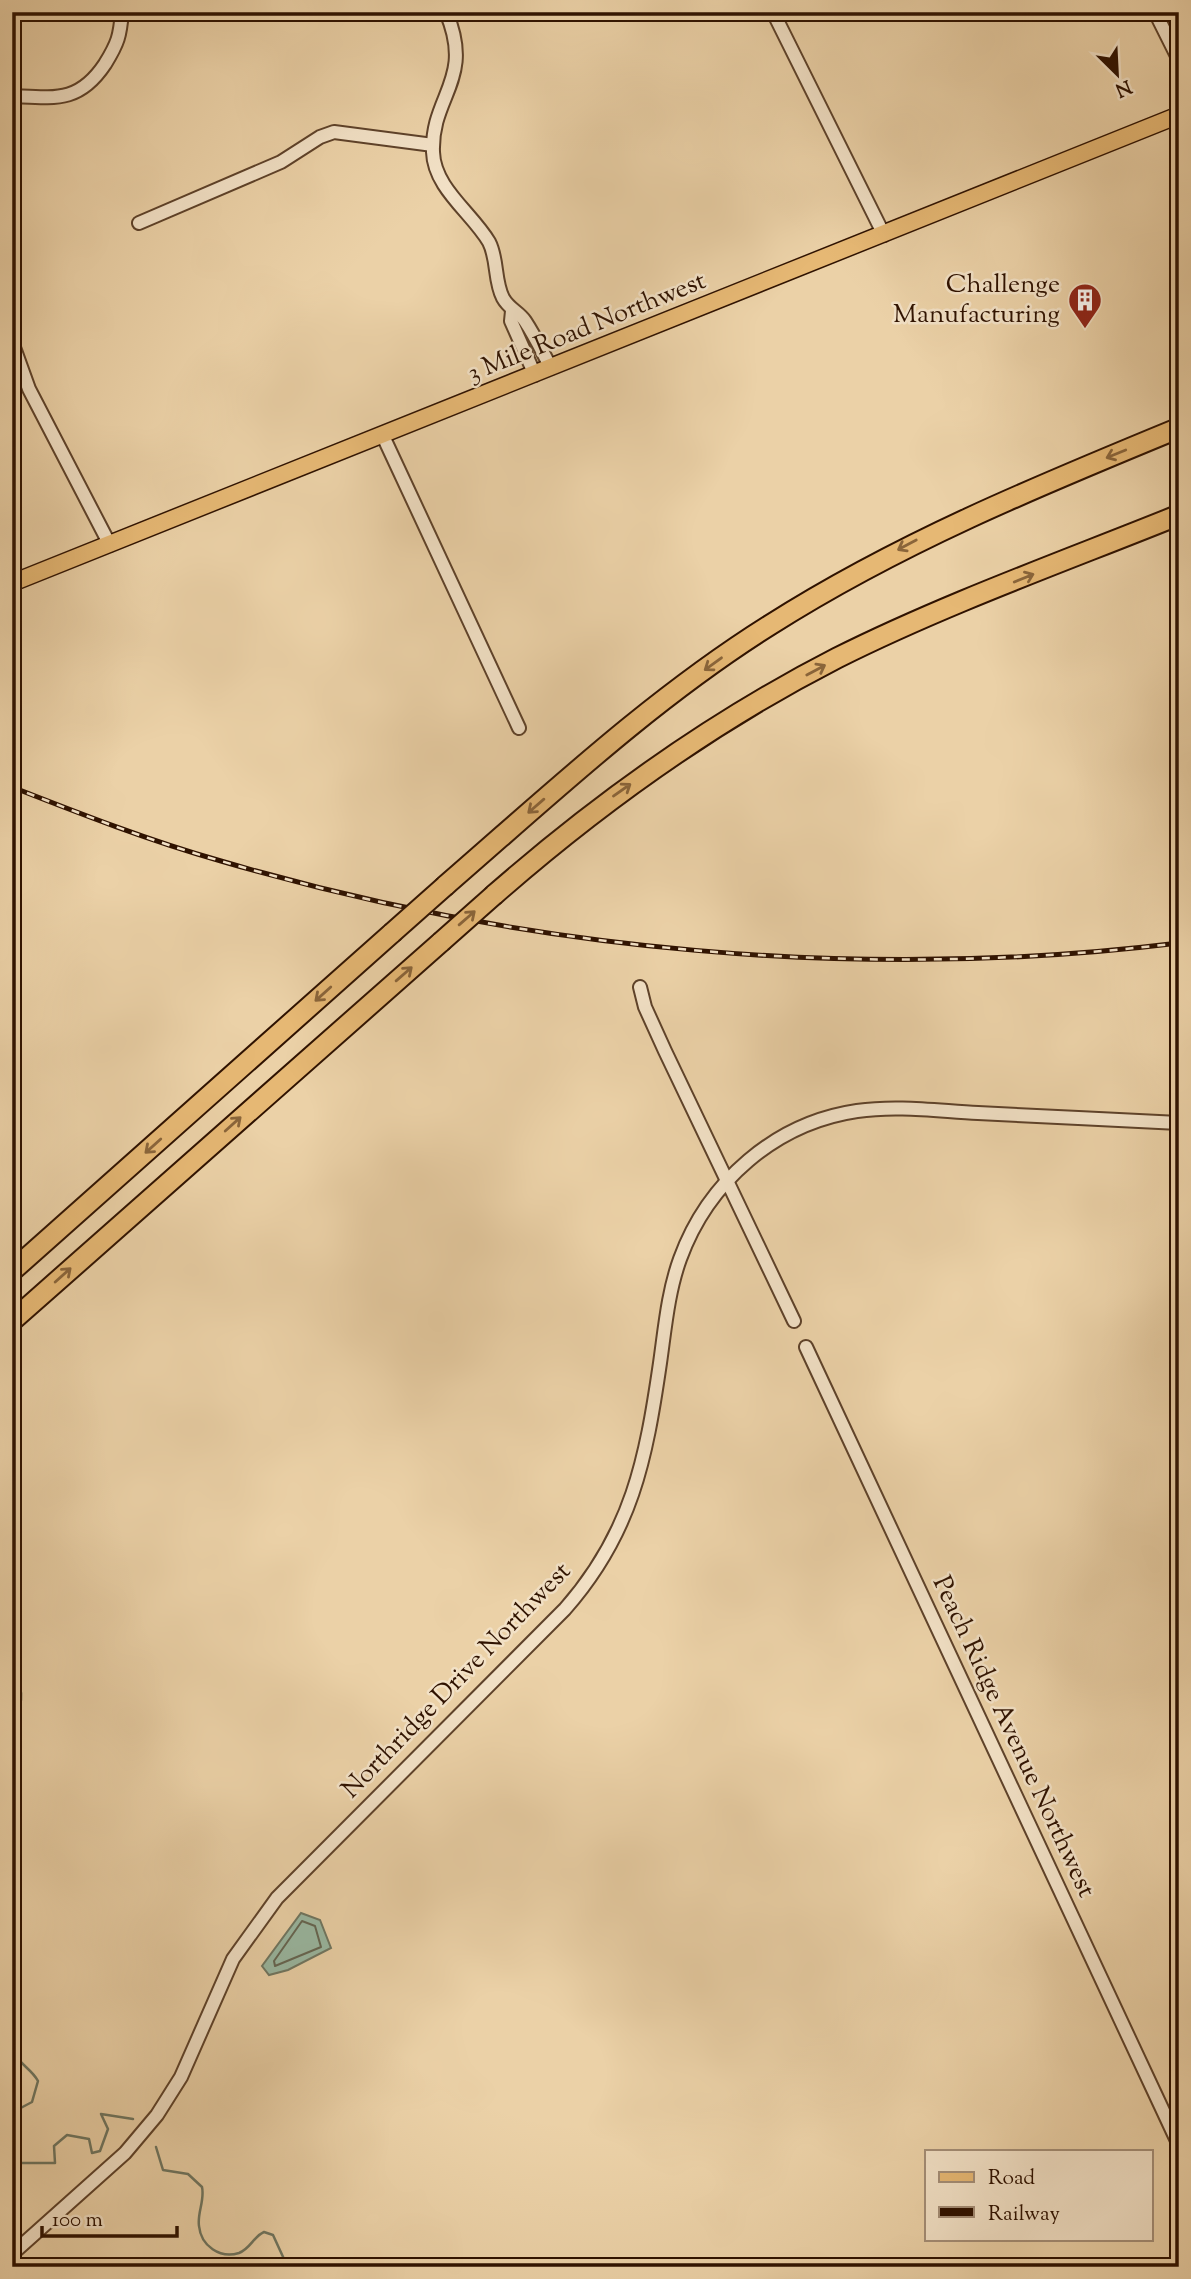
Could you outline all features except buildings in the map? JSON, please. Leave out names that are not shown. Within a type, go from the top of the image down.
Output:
[{"type":"highway","points":[[12,1271],[445,886],[617,737],[769,625],[919,539],[984,508],[1179,428]]},
{"type":"highway","points":[[12,1321],[494,895],[610,798],[762,699],[898,630],[1179,515]]},
{"type":"main road","name":"3 Mile Road Northwest","points":[[12,583],[1179,115]]},
{"type":"street","points":[[12,96],[76,93],[92,83],[120,41],[122,12]]},
{"type":"street","points":[[446,12],[456,41],[456,68],[433,145],[435,162],[444,183],[492,249],[502,297],[512,311],[523,318],[551,368]]},
{"type":"street","points":[[773,12],[884,235]]},
{"type":"street","points":[[1155,12],[1179,60]]},
{"type":"street","points":[[139,223],[281,162],[334,132],[433,145]]},
{"type":"street","points":[[512,311],[511,321],[535,375]]},
{"type":"street","points":[[12,342],[29,389],[110,545]]},
{"type":"street","points":[[383,436],[519,728]]},
{"type":"street","points":[[640,987],[645,1007],[665,1051],[794,1321]]},
{"type":"street","name":"Northridge Drive Northwest","points":[[12,2254],[117,2161],[157,2115],[188,2062],[233,1959],[276,1898],[565,1609],[603,1559],[628,1511],[643,1462],[669,1306],[680,1260],[700,1215],[728,1178],[757,1152],[784,1135],[813,1122],[857,1111],[916,1109],[1179,1123]]},
{"type":"street","name":"Peach Ridge Avenue Northwest","points":[[806,1347],[1179,2145]]},
{"type":"water","points":[[301,1913],[320,1920],[331,1948],[288,1970],[269,1975],[262,1966]]},
{"type":"waterway","points":[[12,1613],[16,1614],[19,1622],[13,1626],[12,1648]]},
{"type":"waterway","points":[[12,1676],[21,1694],[20,1706],[12,1725]]},
{"type":"waterway","points":[[12,2006],[17,2015],[12,2021]]},
{"type":"waterway","points":[[12,2049],[38,2081],[32,2102],[15,2111],[12,2102]]},
{"type":"waterway","points":[[12,2163],[55,2163],[54,2146],[67,2135],[89,2139],[92,2153],[100,2151],[108,2129],[101,2114],[133,2119]]},
{"type":"waterway","points":[[156,2147],[163,2170],[188,2174],[202,2187],[199,2226],[208,2245],[225,2254],[239,2253],[264,2232],[273,2235],[284,2259],[292,2267]]},
{"type":"railway","points":[[12,787],[168,845],[337,892],[455,917],[575,937],[696,950],[817,958],[939,959],[1059,954],[1179,943]]},
{"type":"place","name":"Challenge Manufacturing","points":[[1085,330]]}]
